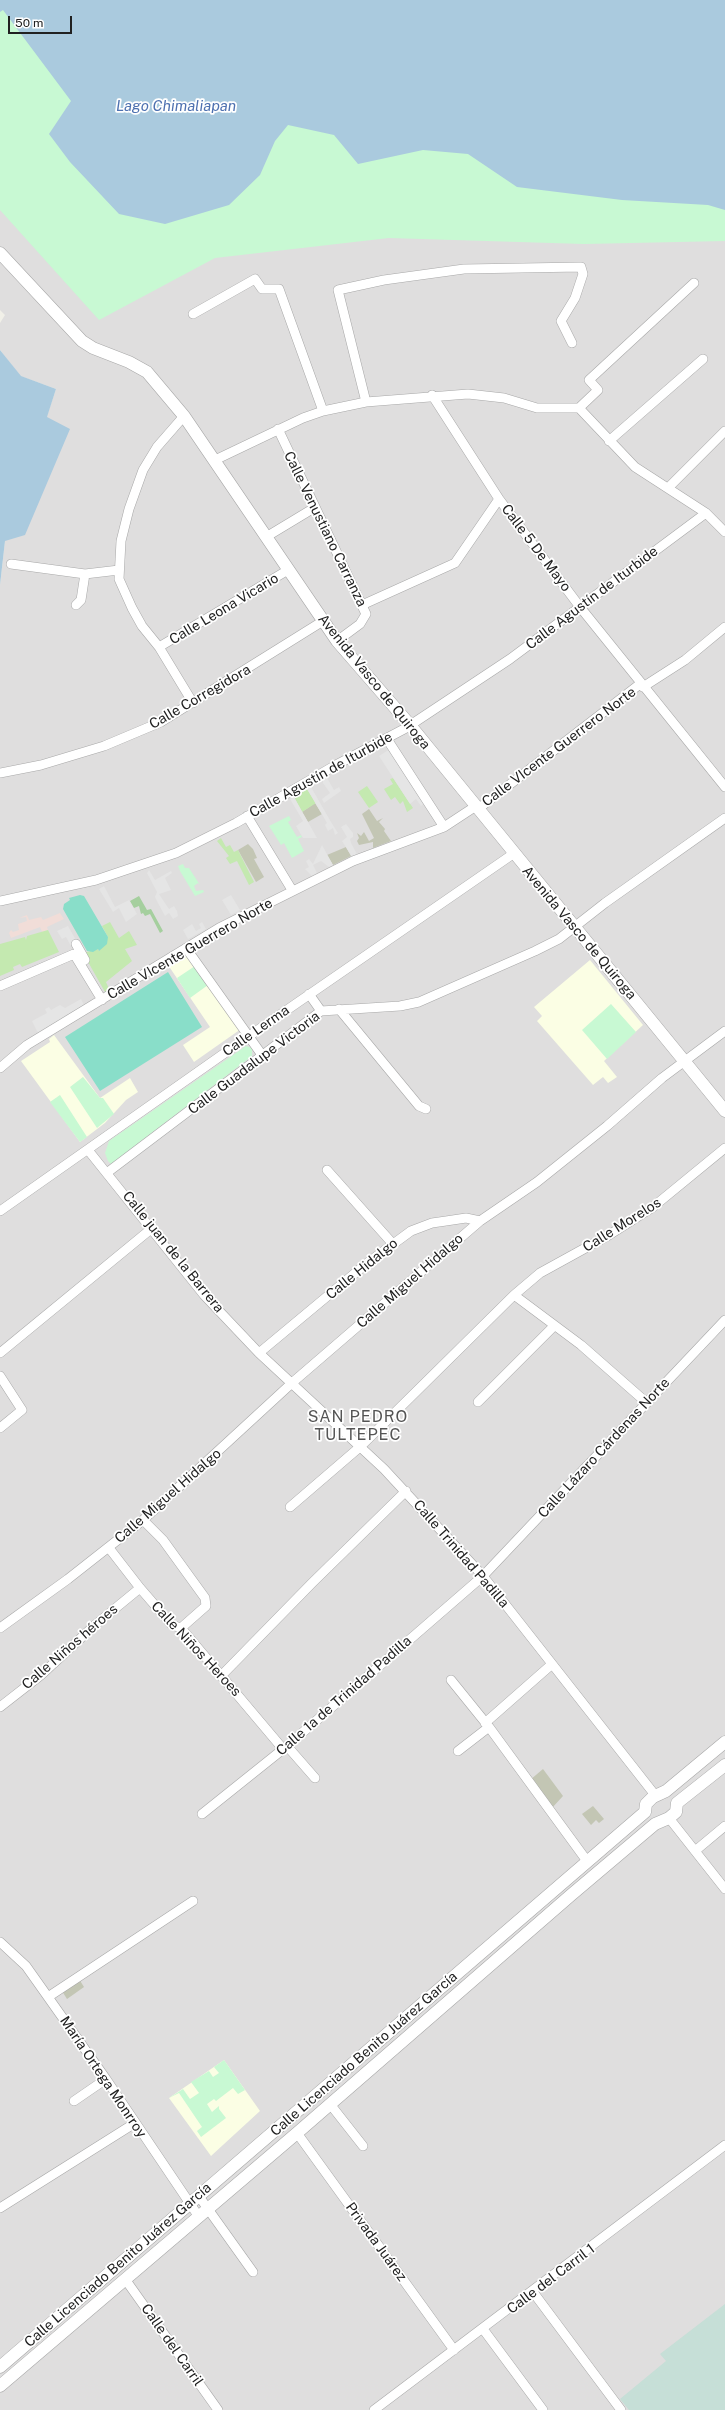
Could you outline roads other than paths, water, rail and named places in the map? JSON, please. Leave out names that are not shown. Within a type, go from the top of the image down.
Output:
[{"type":"street","name":"Avenida Vasco de Quiroga","points":[[0,253],[82,341],[93,348],[129,362],[147,372],[184,416],[337,641],[410,725],[725,1111]]},
{"type":"street","points":[[366,402],[338,290],[384,280],[464,269],[580,267],[583,274],[575,298],[561,321],[572,344]]},
{"type":"street","points":[[193,314],[255,279],[262,289],[279,289],[322,411]]},
{"type":"street","points":[[215,460],[278,429],[322,411],[366,402],[468,394],[504,398],[537,408],[579,408],[598,390],[589,380],[694,283]]},
{"type":"street","points":[[609,441],[703,359]]},
{"type":"street","name":"Calle 5 De Mayo","points":[[432,396],[500,499],[580,607],[642,686],[725,787]]},
{"type":"street","points":[[579,408],[635,467],[706,513],[725,532]]},
{"type":"street","name":"Calle Leona Vicario","points":[[184,416],[157,446],[143,470],[129,509],[121,541],[119,570],[121,584],[132,608],[159,647],[193,703]]},
{"type":"street","name":"Calle Venustiano Carranza","points":[[278,429],[314,508],[366,614],[362,622],[337,641]]},
{"type":"street","points":[[668,488],[725,430]]},
{"type":"street","points":[[362,606],[455,563],[500,499]]},
{"type":"street","points":[[266,537],[314,508]]},
{"type":"street","name":"Calle Agustín de Iturbide","points":[[0,901],[96,880],[176,853],[247,816],[338,763],[387,739],[510,659],[706,513]]},
{"type":"street","points":[[11,564],[85,574],[119,570]]},
{"type":"street","name":"Calle Leona Vicario","points":[[159,647],[288,570]]},
{"type":"street","points":[[76,605],[81,600],[85,574]]},
{"type":"street","name":"Calle Corregidora","points":[[0,773],[41,765],[104,746],[161,722],[323,621]]},
{"type":"street","name":"Calle VIcente Guerrero Norte","points":[[0,1068],[27,1045],[219,928],[292,890],[353,861],[444,827],[477,808],[642,686],[686,660],[725,627]]},
{"type":"street","points":[[387,739],[444,827]]},
{"type":"street","points":[[247,816],[292,890]]},
{"type":"street","name":"Calle Guadalupe Victoria","points":[[108,1172],[321,1011],[400,1006],[419,1002],[535,951],[560,939],[574,927],[725,818]]},
{"type":"street","name":"Calle Lerma","points":[[0,1211],[309,994],[514,854]]},
{"type":"street","points":[[76,944],[104,999]]},
{"type":"street","points":[[186,948],[262,1055]]},
{"type":"street","points":[[0,986],[74,954],[104,999]]},
{"type":"street","points":[[309,994],[321,1011]]},
{"type":"street","points":[[339,1009],[419,1106],[426,1109]]},
{"type":"street","name":"Calle Miguel Hidalgo","points":[[0,1628],[109,1548],[143,1520],[294,1382],[480,1221],[537,1182],[685,1061],[725,1031]]},
{"type":"street","name":"Calle Morelos","points":[[290,1507],[361,1446],[514,1295],[540,1273],[609,1235],[653,1207],[725,1148]]},
{"type":"street","name":"Calle juan de la Barrera","points":[[88,1150],[108,1172],[204,1295],[259,1353]]},
{"type":"street","points":[[327,1170],[392,1243]]},
{"type":"street","name":"Calle Hidalgo","points":[[259,1353],[392,1243],[411,1231],[432,1223],[466,1218],[480,1221]]},
{"type":"street","points":[[0,1353],[151,1229]]},
{"type":"street","points":[[514,1295],[554,1326],[561,1329],[647,1403]]},
{"type":"street","name":"Calle Lázaro Cárdenas Norte","points":[[483,1576],[725,1320]]},
{"type":"street","points":[[478,1402],[554,1326]]},
{"type":"street","name":"Calle Trinidad Padilla","points":[[259,1353],[294,1382],[406,1491],[483,1576],[551,1665],[661,1793]]},
{"type":"street","points":[[0,1376],[22,1410],[0,1428]]},
{"type":"street","points":[[222,1675],[312,1583],[406,1491]]},
{"type":"street","points":[[143,1520],[163,1540],[205,1598],[206,1606],[180,1628]]},
{"type":"street","name":"Calle Niños Heroes","points":[[109,1548],[140,1588],[172,1625],[180,1628],[285,1748],[315,1778]]},
{"type":"street","name":"Calle 1a de Trinidad Padilla","points":[[202,1814],[285,1748],[483,1576]]},
{"type":"street","name":"Calle Niños héroes","points":[[0,1707],[41,1675],[95,1625],[140,1588]]},
{"type":"street","points":[[458,1751],[551,1665]]},
{"type":"street","points":[[451,1680],[487,1725],[587,1862]]},
{"type":"street","name":"Calle Licenciado Benito Juárez García","points":[[0,2367],[645,1812],[646,1804],[725,1742]]},
{"type":"street","points":[[725,1765],[677,1803],[676,1812],[669,1818],[725,1889]]},
{"type":"street","points":[[661,1793],[677,1803]]},
{"type":"street","points":[[645,1812],[648,1818],[655,1824]]},
{"type":"street","name":"Calle Licenciado Benito Juárez García","points":[[2,2379],[209,2209],[655,1824],[669,1818]]},
{"type":"street","points":[[695,1851],[725,1826]]},
{"type":"street","points":[[48,1997],[193,1901]]},
{"type":"street","name":"María Ortega Monrroy","points":[[0,1942],[26,1966],[106,2079],[135,2123],[194,2199],[199,2217]]},
{"type":"street","points":[[465,1967],[475,1978]]},
{"type":"street","points":[[74,2102],[106,2079]]},
{"type":"street","points":[[330,2104],[363,2146]]},
{"type":"street","points":[[0,2208],[135,2123]]},
{"type":"street","name":"Privada Juárez","points":[[297,2133],[454,2350]]},
{"type":"street","name":"Calle del Carril 1","points":[[374,2410],[533,2292],[725,2145]]},
{"type":"street","points":[[194,2199],[209,2209],[253,2272]]},
{"type":"street","name":"Calle del Carril","points":[[125,2279],[218,2410]]},
{"type":"street","points":[[533,2292],[621,2410]]},
{"type":"street","points":[[483,2329],[543,2410]]},
{"type":"water","name":"Lago Chimaliapan","points":[[0,0],[725,0],[725,210],[708,205],[622,200],[517,187],[468,154],[423,150],[358,164],[334,135],[288,125],[275,141],[260,175],[229,205],[165,224],[119,214],[70,162],[49,134],[71,101],[3,10],[0,12]]},
{"type":"water","points":[[0,350],[21,376],[56,389],[47,417],[70,429],[25,535],[5,541],[0,585]]},
{"type":"district","name":"SAN PEDRO TULTEPEC","points":[[358,1426]]}]
